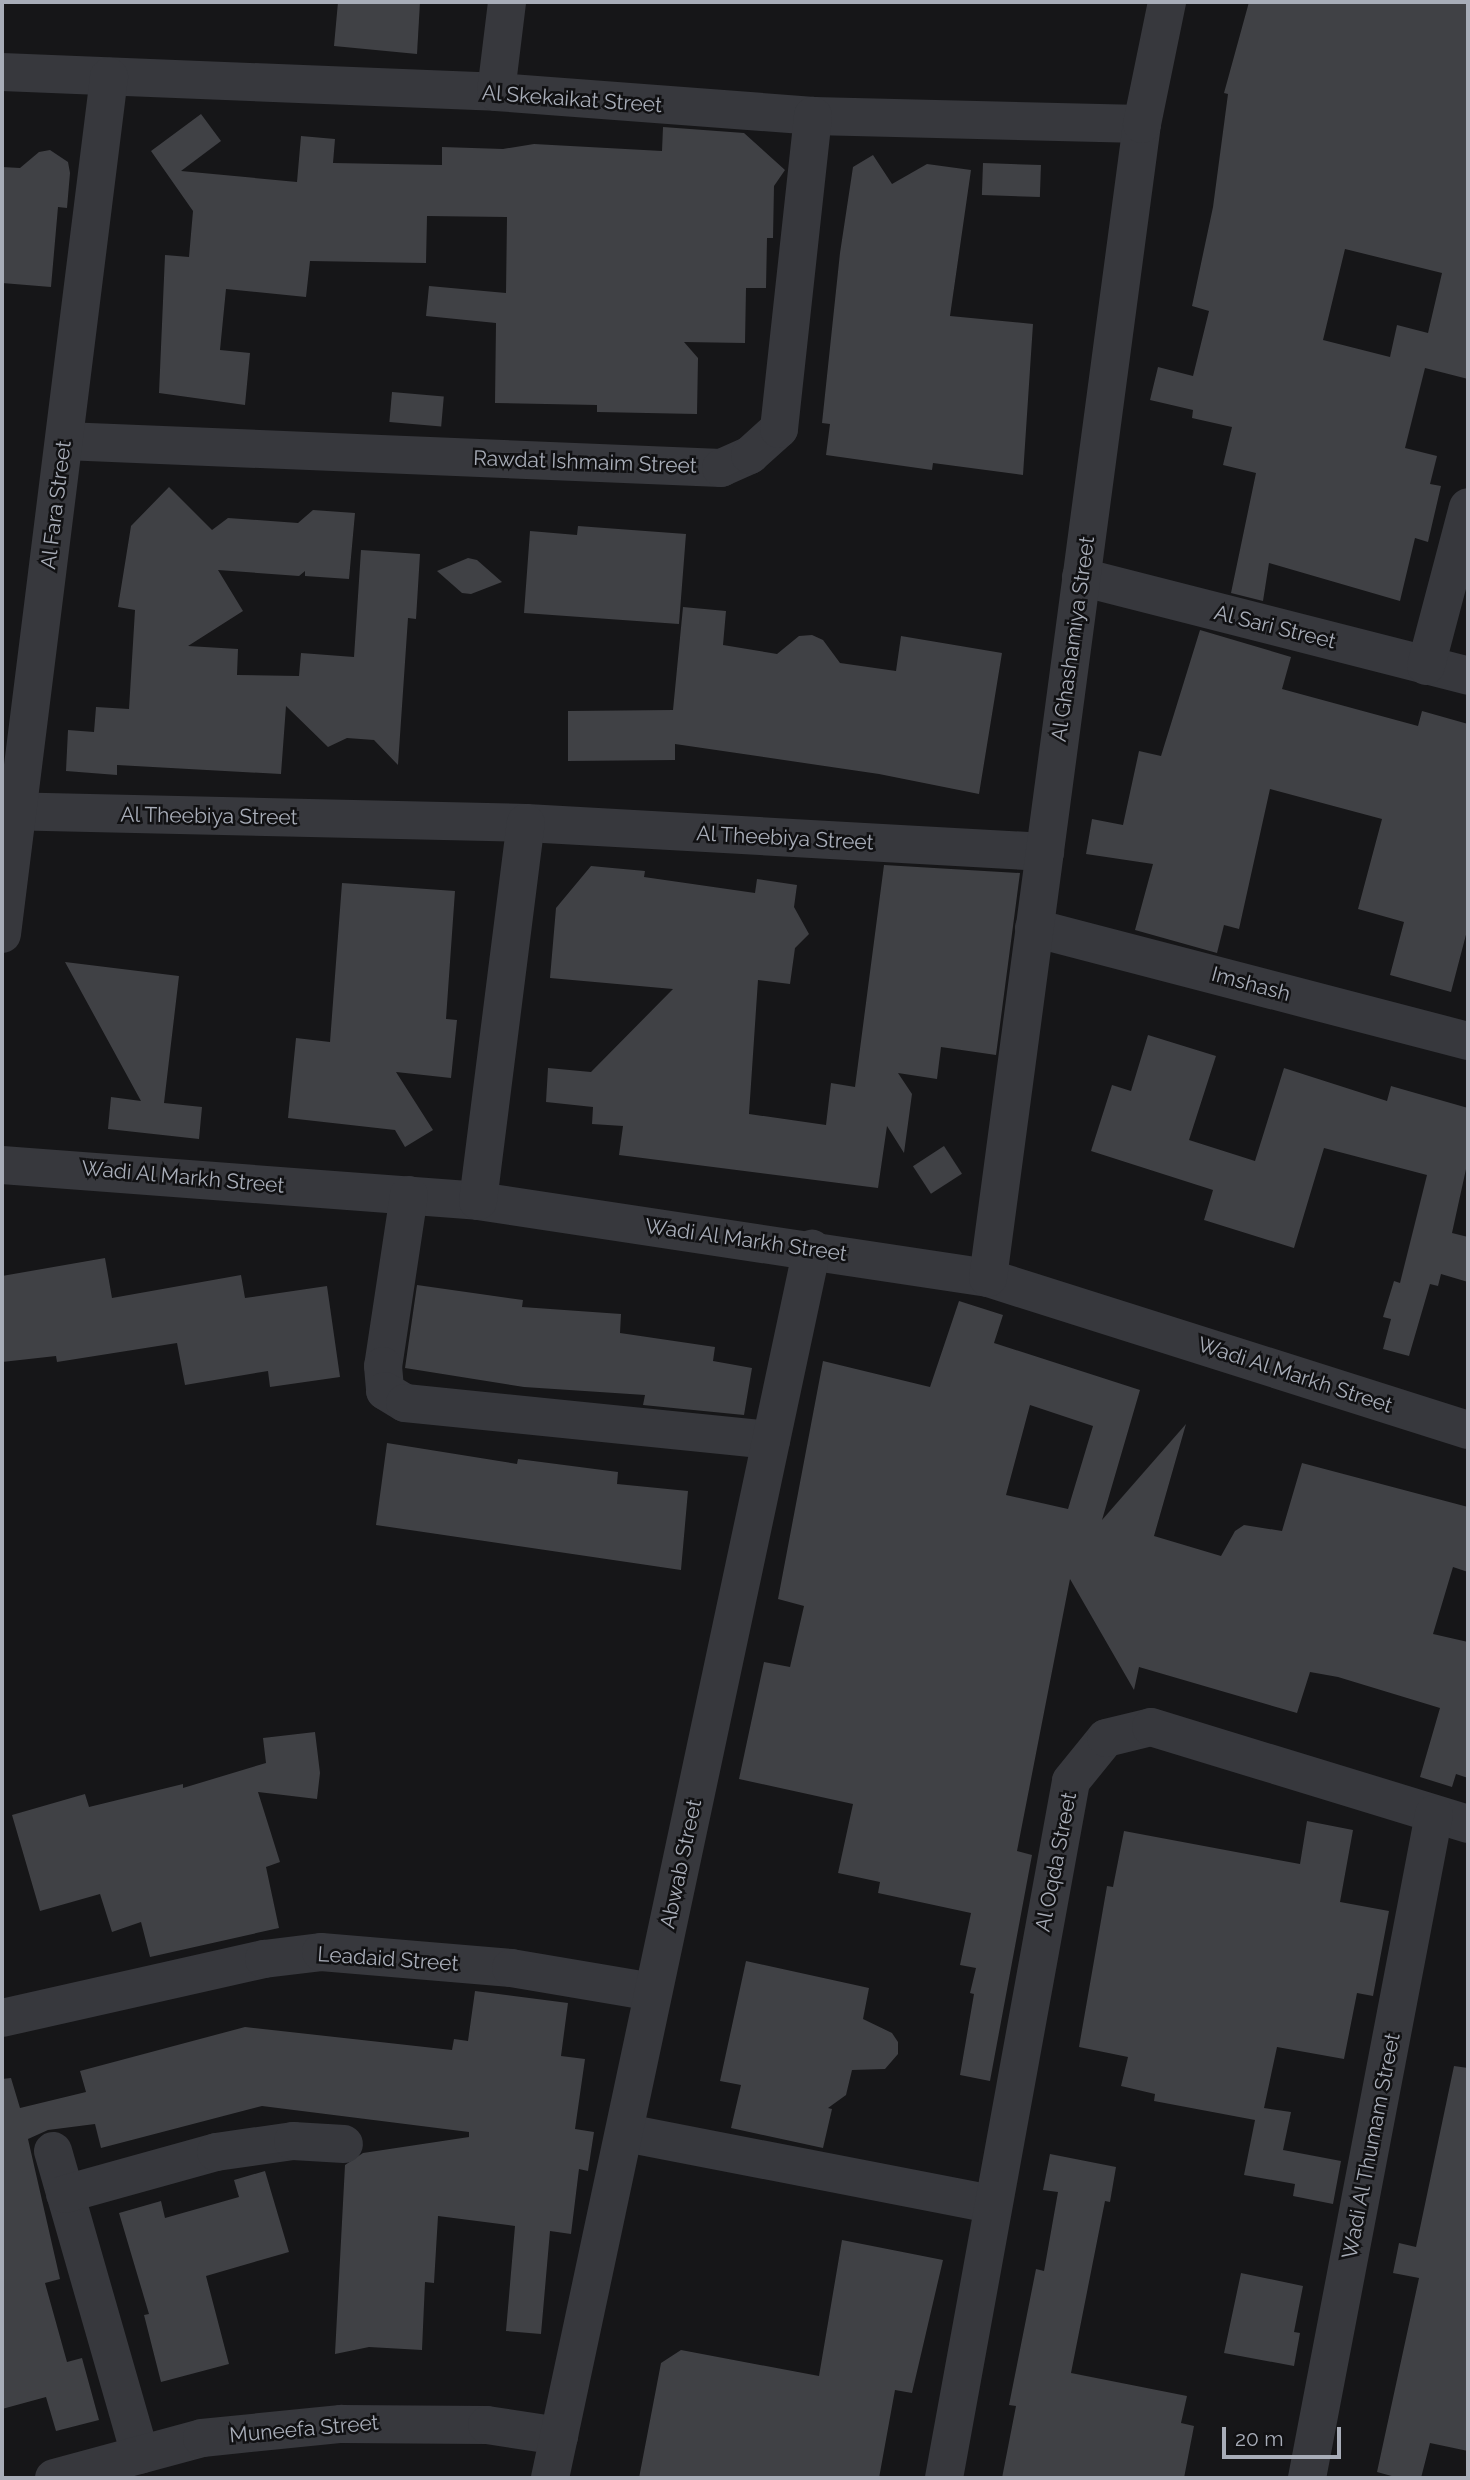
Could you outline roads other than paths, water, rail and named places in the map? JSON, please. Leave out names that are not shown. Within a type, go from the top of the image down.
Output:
[{"type":"street","points":[[496,92],[507,2]]},
{"type":"street","name":"Al Ghashamiya Street","points":[[988,1278],[1142,124],[1167,2]]},
{"type":"street","name":"Al Skekaikat Street","points":[[2,72],[496,92],[813,116],[1142,124]]},
{"type":"street","name":"Al Fara Street","points":[[2,934],[9,811],[64,440],[109,77]]},
{"type":"street","name":"Rawdat Ishmaim Street","points":[[64,440],[721,468],[750,455],[779,429],[813,116]]},
{"type":"street","points":[[1426,666],[1468,507]]},
{"type":"street","name":"Al Sari Street","points":[[1081,578],[1468,676]]},
{"type":"street","name":"Al Theebiya Street","points":[[9,811],[526,823],[1045,852]]},
{"type":"street","points":[[478,1201],[526,823]]},
{"type":"street","name":"Imshash","points":[[1034,928],[1468,1041]]},
{"type":"street","name":"Wadi Al Markh Street","points":[[2,1165],[478,1201],[813,1249],[988,1278],[1468,1430]]},
{"type":"street","points":[[409,1195],[383,1366],[385,1391],[405,1403],[771,1440]]},
{"type":"street","name":"Abwab Street","points":[[550,2478],[626,2133],[653,1993],[813,1249]]},
{"type":"street","name":"Al Oqda Street","points":[[944,2478],[991,2204],[1071,1781],[1106,1738],[1151,1727],[1451,1819]]},
{"type":"street","name":"Wadi Al Thumam Street","points":[[1307,2478],[1451,1819]]},
{"type":"street","name":"Leadaid Street","points":[[2,2018],[264,1959],[321,1952],[511,1968],[653,1993]]},
{"type":"street","points":[[626,2133],[991,2204]]},
{"type":"street","points":[[65,2194],[216,2152],[293,2141],[344,2144]]},
{"type":"street","points":[[53,2151],[140,2455]]},
{"type":"street","name":"Muneefa Street","points":[[54,2478],[202,2438],[341,2424],[474,2425],[559,2436]]}]
